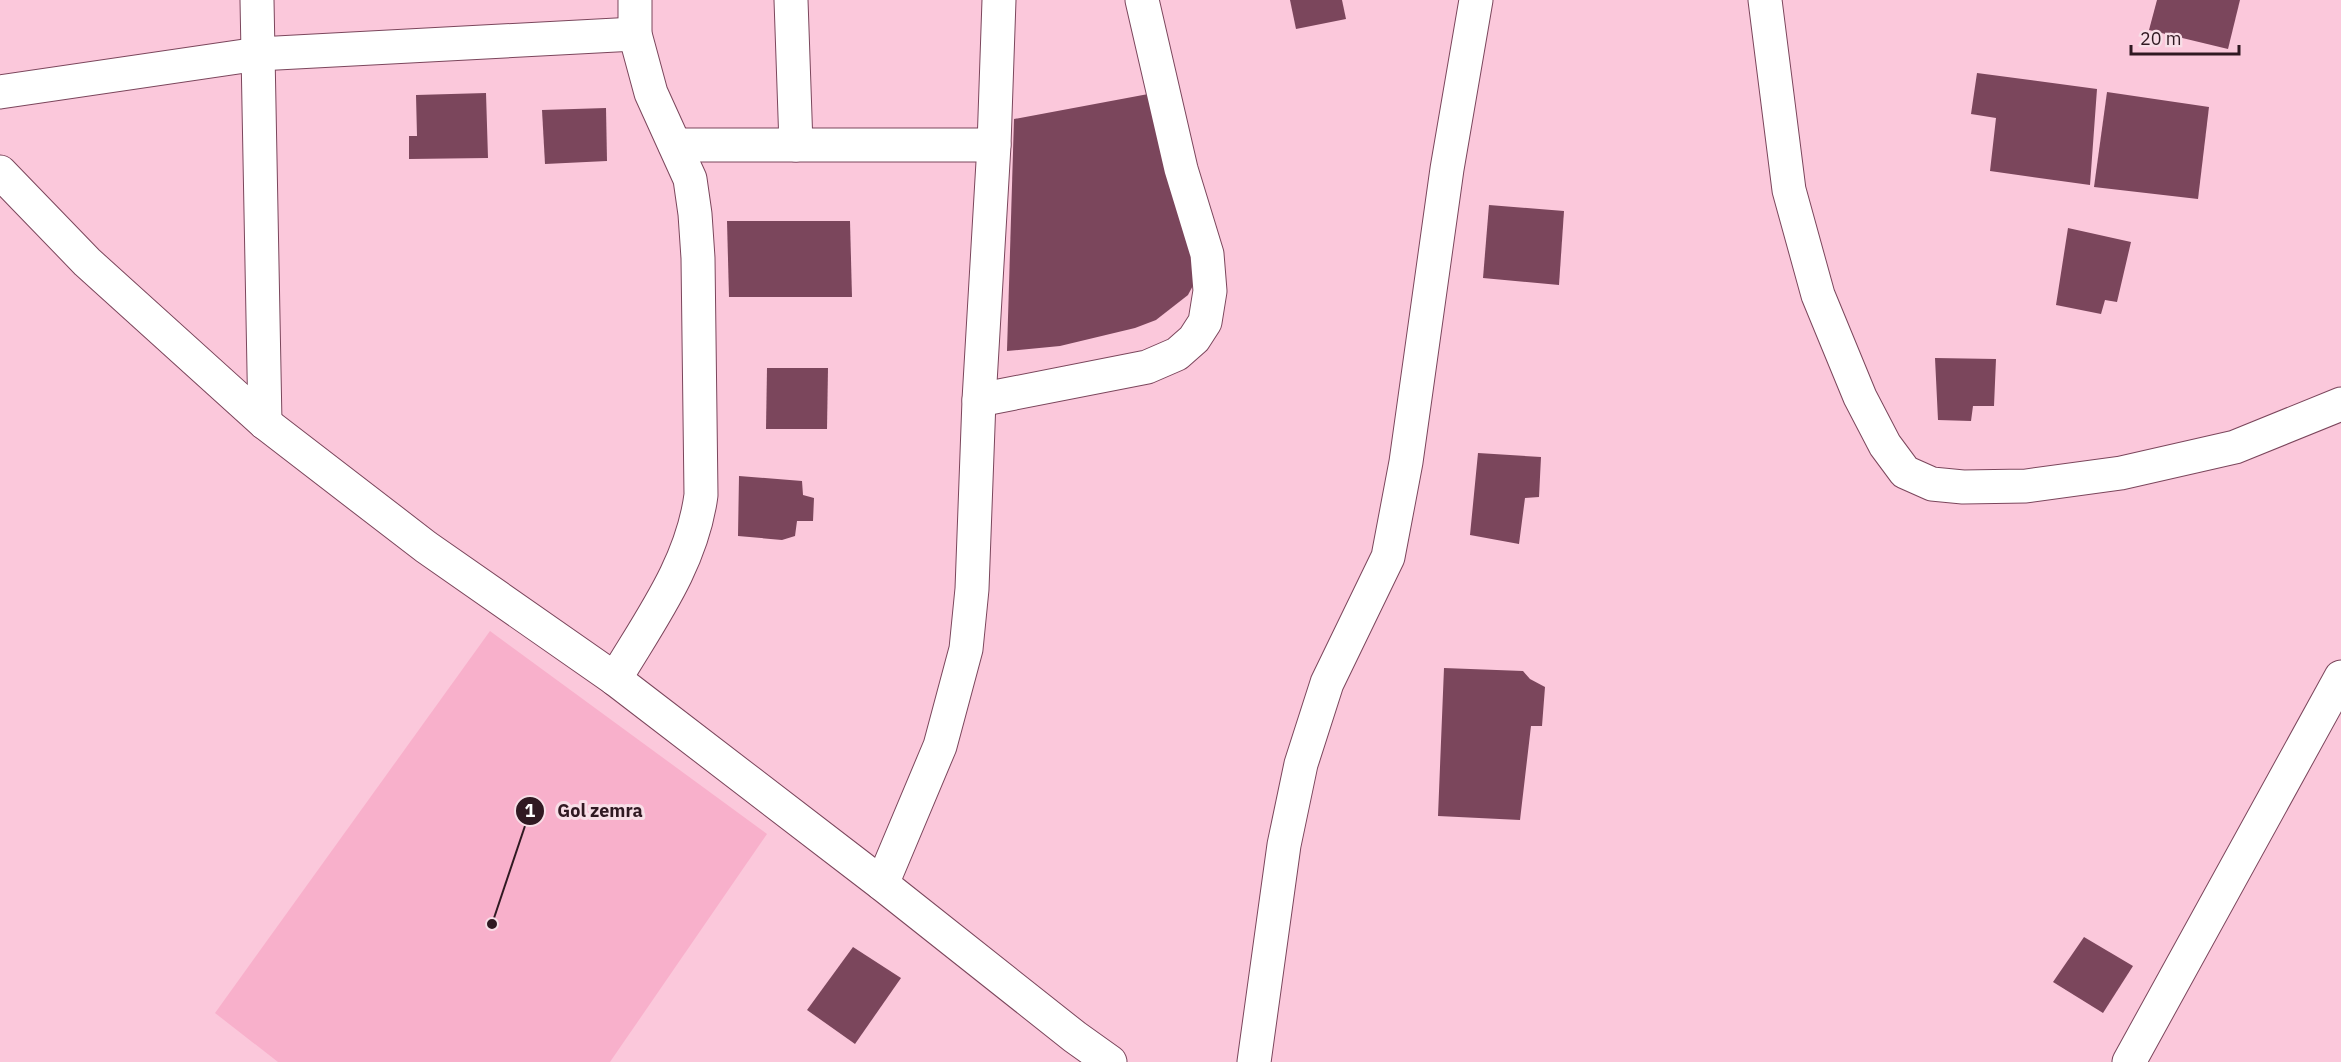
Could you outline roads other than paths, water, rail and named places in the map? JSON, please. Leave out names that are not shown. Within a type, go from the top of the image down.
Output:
[{"type":"street","points":[[257,0],[265,423]]},
{"type":"street","points":[[615,679],[677,576],[698,521],[701,495],[698,258],[690,179],[651,93],[635,34],[635,0]]},
{"type":"street","points":[[791,0],[796,145]]},
{"type":"street","points":[[882,884],[940,747],[966,649],[972,590],[999,0]]},
{"type":"street","points":[[979,400],[1147,367],[1177,354],[1194,339],[1204,322],[1210,291],[1207,254],[1181,169],[1142,0]]},
{"type":"street","points":[[1254,1062],[1284,845],[1301,764],[1328,683],[1388,556],[1406,462],[1447,169],[1476,0]]},
{"type":"street","points":[[1765,0],[1789,190],[1818,295],[1860,397],[1885,445],[1905,471],[1932,483],[1964,488],[2026,486],[2121,473],[2235,447],[2341,404]]},
{"type":"street","points":[[0,92],[258,54],[635,34]]},
{"type":"street","points":[[675,145],[994,145]]},
{"type":"street","points":[[0,172],[87,262],[265,423],[426,546],[615,679],[1110,1062]]},
{"type":"street","points":[[2129,1062],[2341,676]]},
{"type":"place","name":"Gol zemra","points":[[492,924]]}]
